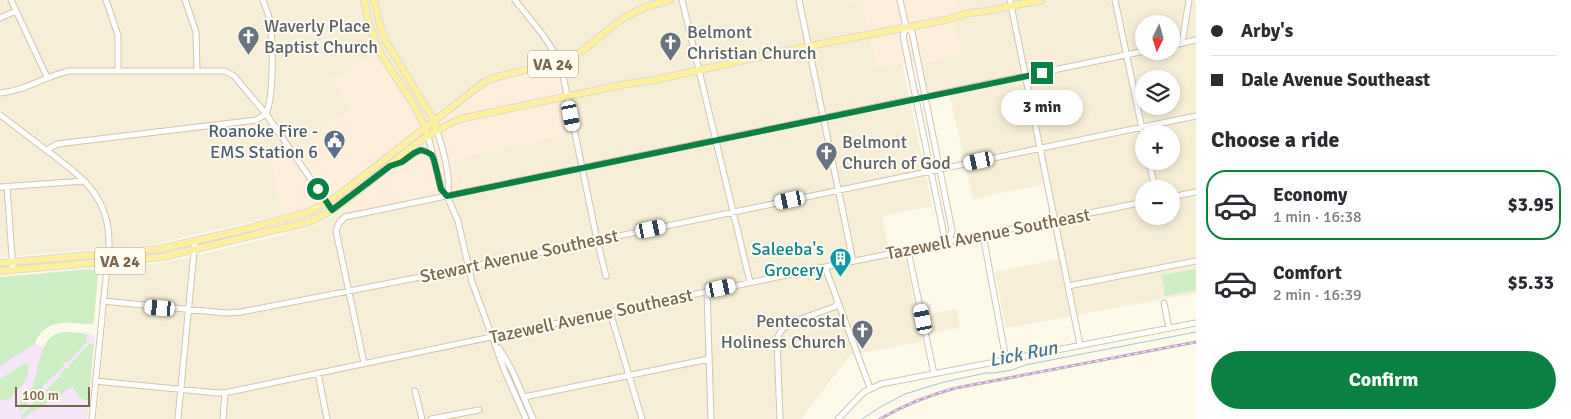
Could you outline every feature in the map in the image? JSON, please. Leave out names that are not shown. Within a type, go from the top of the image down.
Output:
[{"type":"main road","points":[[364,0],[369,22],[380,50],[423,120],[428,136]]},
{"type":"main road","points":[[374,0],[385,40],[437,131]]},
{"type":"main road","name":"VA 24","points":[[0,263],[153,250],[238,231],[309,212],[339,195],[484,82],[507,73],[546,66],[560,61],[582,51],[622,19],[634,12],[655,3],[670,0]]},
{"type":"main road","name":"VA 24","points":[[0,271],[163,257],[308,222],[332,210],[428,136],[464,118],[698,71],[809,46],[945,20],[1011,3],[1041,0]]},
{"type":"main road","points":[[390,166],[402,162],[421,150],[430,153],[434,160]]},
{"type":"street","points":[[11,0],[47,77]]},
{"type":"street","points":[[106,0],[118,35],[118,71]]},
{"type":"street","points":[[185,0],[196,32],[197,70]]},
{"type":"street","points":[[46,150],[57,144],[256,120],[266,114],[272,94],[271,38],[269,16],[263,0]]},
{"type":"street","points":[[515,0],[543,35],[560,61],[606,276]]},
{"type":"street","points":[[682,0],[750,282]]},
{"type":"street","points":[[799,0],[853,261]]},
{"type":"street","points":[[900,0],[906,27],[902,36],[944,235],[949,241],[953,231],[912,32],[906,27]]},
{"type":"street","points":[[1115,0],[1140,125]]},
{"type":"street","points":[[1189,0],[1182,43],[1196,40]]},
{"type":"street","points":[[1011,3],[1080,345]]},
{"type":"street","points":[[0,18],[16,12]]},
{"type":"street","points":[[364,363],[336,231],[338,223],[347,216],[1135,53]]},
{"type":"street","points":[[0,93],[17,91],[47,77],[69,71],[220,70],[230,73],[266,114],[332,210]]},
{"type":"street","points":[[0,115],[85,181],[97,197],[108,223],[108,254],[92,419]]},
{"type":"street","name":"Stewart Avenue Southeast","points":[[1155,125],[1196,116]]},
{"type":"street","name":"Stewart Avenue Southeast","points":[[103,301],[226,314],[241,312],[1135,129]]},
{"type":"street","points":[[437,131],[450,186],[447,196]]},
{"type":"street","points":[[428,136],[441,189],[447,196],[458,221],[468,267],[492,337],[526,419]]},
{"type":"street","points":[[0,187],[85,181]]},
{"type":"street","points":[[7,187],[13,270]]},
{"type":"street","points":[[1180,195],[1196,192]]},
{"type":"street","name":"Tazewell Avenue Southeast","points":[[95,381],[225,392],[825,266],[1135,204]]},
{"type":"street","points":[[982,234],[1006,359]]},
{"type":"street","points":[[178,419],[195,241]]},
{"type":"street","points":[[908,250],[934,374]]},
{"type":"street","points":[[1068,286],[1196,261]]},
{"type":"street","points":[[825,266],[870,388]]},
{"type":"street","points":[[707,291],[712,419]]},
{"type":"street","points":[[1164,303],[1169,328]]},
{"type":"street","points":[[780,419],[777,338],[781,330],[786,326],[838,304]]},
{"type":"street","points":[[610,312],[642,419]]},
{"type":"street","points":[[838,419],[858,396],[870,388],[881,384],[1196,322]]},
{"type":"street","points":[[492,337],[512,370],[533,419]]},
{"type":"street","points":[[524,397],[710,359]]},
{"type":"street","points":[[318,373],[327,419]]},
{"type":"street","points":[[415,391],[422,419]]},
{"type":"street","points":[[223,419],[225,392]]},
{"type":"street","points":[[431,419],[480,410]]},
{"type":"shaded area","points":[[0,0],[853,0],[854,2],[861,0],[877,68],[902,63],[932,206],[882,216],[891,260],[905,257],[917,316],[957,309],[960,328],[921,335],[922,342],[850,355],[801,419],[96,419],[111,268],[182,259],[304,230],[338,213],[459,189],[453,160],[558,68],[507,78],[420,124],[404,100],[351,109],[289,157],[271,159],[281,215],[150,245],[0,257]]},
{"type":"shaded area","points":[[853,0],[956,0],[960,21],[954,23],[960,56],[921,63],[920,60],[877,69],[861,1],[854,2]]},
{"type":"shaded area","points":[[956,0],[1196,0],[1196,293],[1006,328],[995,272],[1058,259],[1044,184],[973,199],[948,88],[927,92],[921,63],[960,55],[954,22],[960,21]]},
{"type":"shaded area","points":[[375,53],[420,124],[467,88],[474,96],[507,78],[558,68],[571,134],[453,160],[459,189],[338,213],[317,225],[285,235],[271,159],[289,157],[350,110],[332,78]]},
{"type":"shaded area","points":[[60,333],[91,334],[95,337],[87,419],[0,419],[0,366],[35,344],[45,347],[50,338]]},
{"type":"green space","points":[[90,269],[98,275],[93,324],[61,323],[49,326],[37,338],[35,344],[0,366],[0,277]]},
{"type":"green space","points":[[1196,269],[1196,290],[1165,296],[1162,275]]},
{"type":"green space","points":[[69,332],[87,334],[87,342],[68,362],[64,363],[63,367],[43,388],[39,389],[38,393],[19,413],[20,402],[32,387],[46,343],[55,335]]},
{"type":"green space","points":[[89,344],[94,344],[88,401],[80,398],[72,387],[22,419],[21,416],[40,395],[44,394],[45,390],[48,392],[46,390],[60,376],[66,381],[60,374],[69,368],[70,364]]},
{"type":"green space","points":[[25,363],[28,364],[28,374],[23,384],[8,400],[0,399],[0,379]]},
{"type":"waterway","name":"Lick Run","points":[[862,419],[905,394],[944,382],[1196,332]]},
{"type":"railway","points":[[880,419],[917,401],[956,388],[1196,342]]},
{"type":"place","name":"Waverly Place Baptist Church","points":[[248,55]]},
{"type":"place","name":"Belmont Christian Church","points":[[671,61]]},
{"type":"place","name":"Roanoke Fire - EMS Station 6","points":[[334,160]]},
{"type":"place","name":"Belmont Church of God","points":[[826,171]]},
{"type":"place","name":"Saleeba's Grocery","points":[[840,278]]},
{"type":"place","name":"Pentecostal Holiness Church","points":[[862,350]]},
{"type":"route","points":[[318,189],[332,210],[390,166],[402,162],[421,150],[432,155],[441,189],[447,196],[1042,73]]}]
